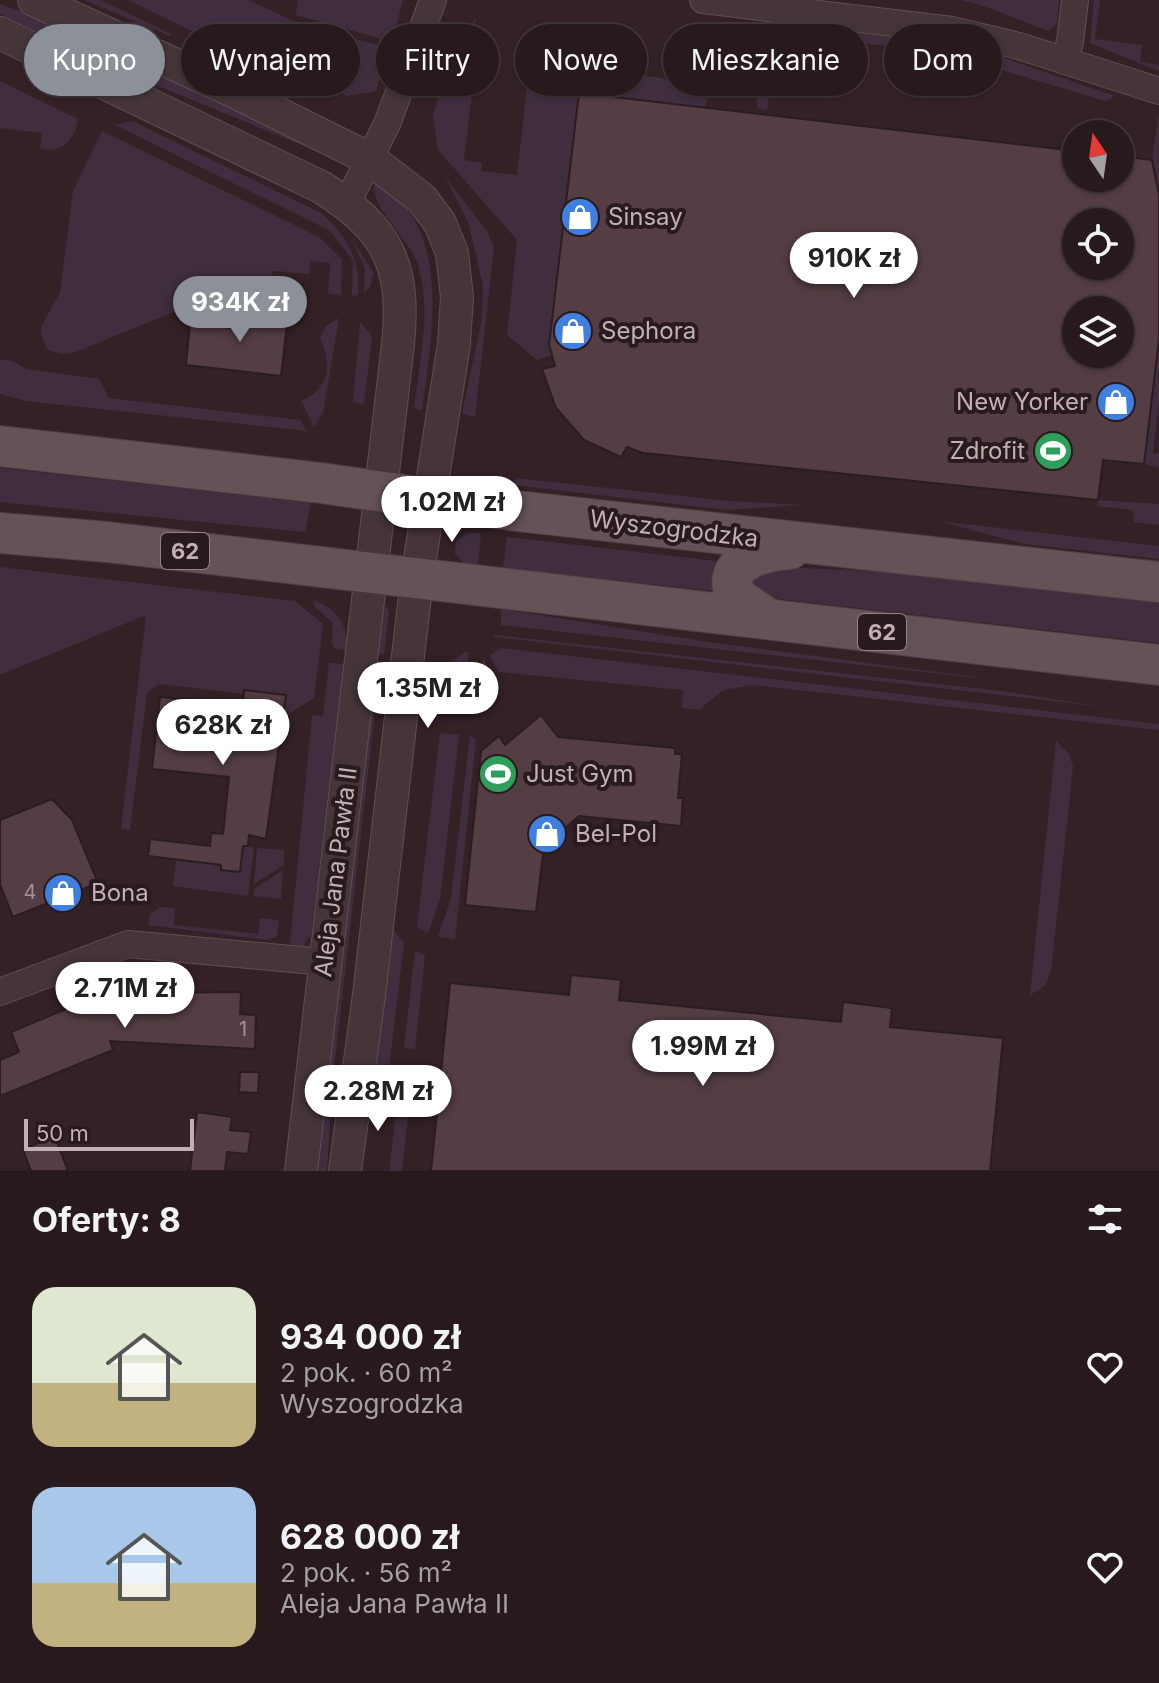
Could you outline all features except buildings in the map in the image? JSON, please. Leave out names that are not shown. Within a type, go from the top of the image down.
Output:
[{"type":"main road","name":"Wyszogrodzka","points":[[0,446],[826,547],[1159,582]]},
{"type":"main road","name":"62","points":[[0,533],[417,578],[1159,665]]},
{"type":"main road","points":[[767,618],[736,597],[732,587],[735,570],[757,553],[826,547]]},
{"type":"street","name":"Aleja Jana Pawła II","points":[[34,0],[235,92],[370,159],[422,199],[440,223],[455,267],[458,312],[432,499],[417,578],[369,995],[345,1171]]},
{"type":"street","points":[[347,203],[393,109],[433,0]]},
{"type":"street","points":[[703,0],[938,27],[998,40],[1159,91]]},
{"type":"street","points":[[1064,61],[1070,42],[1075,0]]},
{"type":"street","name":"Aleja Jana Pawła II","points":[[0,33],[308,181],[347,203],[375,228],[387,246],[401,295],[382,491],[301,1171]]},
{"type":"street","points":[[0,992],[128,944],[325,962]]},
{"type":"shaded area","points":[[84,0],[101,0],[150,24],[141,24]]},
{"type":"shaded area","points":[[128,0],[248,0],[301,24],[181,24]]},
{"type":"shaded area","points":[[298,0],[403,0],[397,24],[376,24],[376,38],[360,33],[360,24],[328,24],[296,15]]},
{"type":"shaded area","points":[[961,0],[1059,0],[1057,23],[1049,31]]},
{"type":"shaded area","points":[[1094,0],[1100,0],[1095,39],[1142,45],[1140,62],[1159,65],[1159,71],[1090,43]]},
{"type":"shaded area","points":[[0,4],[58,24],[24,26],[0,14]]},
{"type":"shaded area","points":[[868,34],[884,36],[884,46],[868,44]]},
{"type":"shaded area","points":[[360,40],[376,44],[376,91],[360,94]]},
{"type":"shaded area","points":[[1002,57],[1115,96],[1105,101],[1002,70]]},
{"type":"shaded area","points":[[165,74],[181,82],[181,95],[165,89]]},
{"type":"shaded area","points":[[647,76],[663,78],[663,96],[707,96],[705,108],[604,96],[647,96]]},
{"type":"shaded area","points":[[0,81],[24,93],[24,96],[31,96],[78,119],[71,139],[61,147],[48,150],[40,148],[42,133],[0,128]]},
{"type":"shaded area","points":[[183,96],[209,96],[333,158]]},
{"type":"shaded area","points":[[439,96],[472,96],[464,160],[482,163],[481,171],[517,175],[526,96],[579,96],[549,345],[552,355],[537,360],[507,335],[517,240],[438,150],[433,115]]},
{"type":"shaded area","points":[[754,96],[769,96],[767,110],[757,108],[757,98]]},
{"type":"shaded area","points":[[1159,118],[1159,195],[1152,160]]},
{"type":"shaded area","points":[[132,121],[321,213],[338,230],[355,260],[358,295],[352,296],[353,260],[329,230],[115,125]]},
{"type":"shaded area","points":[[102,131],[319,237],[342,259],[341,296],[328,293],[330,263],[311,261],[309,274],[272,271],[271,288],[229,289],[76,352],[61,354],[48,350],[41,327],[60,292],[73,191]]},
{"type":"shaded area","points":[[445,177],[487,231],[494,247],[475,417],[462,414],[482,318],[483,285],[468,222]]},
{"type":"shaded area","points":[[375,182],[400,201],[417,225],[427,254],[432,285],[432,318],[422,410],[414,409],[423,335],[422,280],[412,252],[378,202]]},
{"type":"shaded area","points":[[350,236],[374,273],[370,287],[364,293],[365,268]]},
{"type":"shaded area","points":[[339,318],[323,413],[314,427],[301,401],[311,396],[323,382],[327,366],[320,338],[326,326]]},
{"type":"shaded area","points":[[360,322],[372,336],[364,404],[353,402]]},
{"type":"shaded area","points":[[1159,339],[1159,401],[1153,453],[1159,454],[1159,467],[1144,464]]},
{"type":"shaded area","points":[[0,359],[15,362],[26,369],[99,379],[109,398],[300,420],[307,431],[25,401],[0,394]]},
{"type":"shaded area","points":[[0,468],[311,503],[305,532],[0,502]]},
{"type":"shaded area","points":[[516,478],[728,501],[802,505],[727,510],[513,485]]},
{"type":"shaded area","points":[[1098,500],[1159,504],[1159,525],[1134,522],[1133,510],[1097,506]]},
{"type":"shaded area","points":[[937,521],[1159,546],[1159,559],[1025,544]]},
{"type":"shaded area","points":[[468,533],[481,533],[478,565],[464,563],[455,554],[456,541]]},
{"type":"shaded area","points":[[507,537],[716,561],[713,591],[503,568]]},
{"type":"shaded area","points":[[0,567],[295,601],[323,624],[314,698],[284,717],[286,694],[245,690],[244,694],[160,684],[147,693],[130,830],[121,829],[146,615],[0,675]]},
{"type":"shaded area","points":[[776,567],[921,573],[1159,598],[1159,643],[763,597],[751,587],[753,573]]},
{"type":"shaded area","points":[[313,600],[329,608],[340,619],[346,650],[335,649],[332,643],[333,623],[314,606]]},
{"type":"shaded area","points":[[384,605],[389,611],[384,654],[373,653],[380,607]]},
{"type":"shaded area","points":[[501,609],[708,642],[1005,681],[501,625]]},
{"type":"shaded area","points":[[494,637],[1002,691],[1105,707]]},
{"type":"shaded area","points":[[502,648],[1159,724],[1159,730],[752,685],[723,690],[699,710],[682,708],[683,690],[499,672],[489,656]]},
{"type":"shaded area","points":[[465,652],[469,653],[463,707],[443,705],[447,665]]},
{"type":"shaded area","points":[[483,658],[491,672],[487,710],[474,707]]},
{"type":"shaded area","points":[[329,663],[344,664],[311,935],[303,946],[290,944],[312,715],[323,716]]},
{"type":"shaded area","points":[[371,667],[380,668],[332,1085],[327,1171],[312,1171]]},
{"type":"shaded area","points":[[440,733],[459,735],[440,899],[428,933],[417,926]]},
{"type":"shaded area","points":[[470,735],[476,740],[455,939],[438,937],[451,899]]},
{"type":"shaded area","points":[[1056,741],[1069,754],[1073,767],[1051,971],[1046,985],[1030,995]]},
{"type":"shaded area","points":[[243,846],[254,848],[248,896],[173,886],[176,860],[221,865],[221,870],[240,872]]},
{"type":"shaded area","points":[[257,848],[284,850],[284,865],[254,884]]},
{"type":"shaded area","points":[[283,870],[281,899],[253,896],[254,889]]},
{"type":"shaded area","points":[[160,907],[175,908],[174,925],[258,934],[260,918],[279,920],[277,936],[268,940],[148,925],[150,914]]},
{"type":"shaded area","points":[[390,925],[404,943],[385,1101],[376,1099],[374,1068]]},
{"type":"shaded area","points":[[415,950],[425,956],[415,1049],[404,1048]]},
{"type":"shaded area","points":[[400,1079],[412,1080],[402,1171],[389,1171]]},
{"type":"place","name":"Sinsay","points":[[580,217]]},
{"type":"place","name":"Sephora","points":[[573,331]]},
{"type":"place","name":"New Yorker","points":[[1116,402]]},
{"type":"place","name":"Zdrofit","points":[[1053,451]]},
{"type":"place","name":"Just Gym","points":[[498,774]]},
{"type":"place","name":"Bel-Pol","points":[[547,834]]},
{"type":"place","name":"Bona","points":[[63,893]]}]
